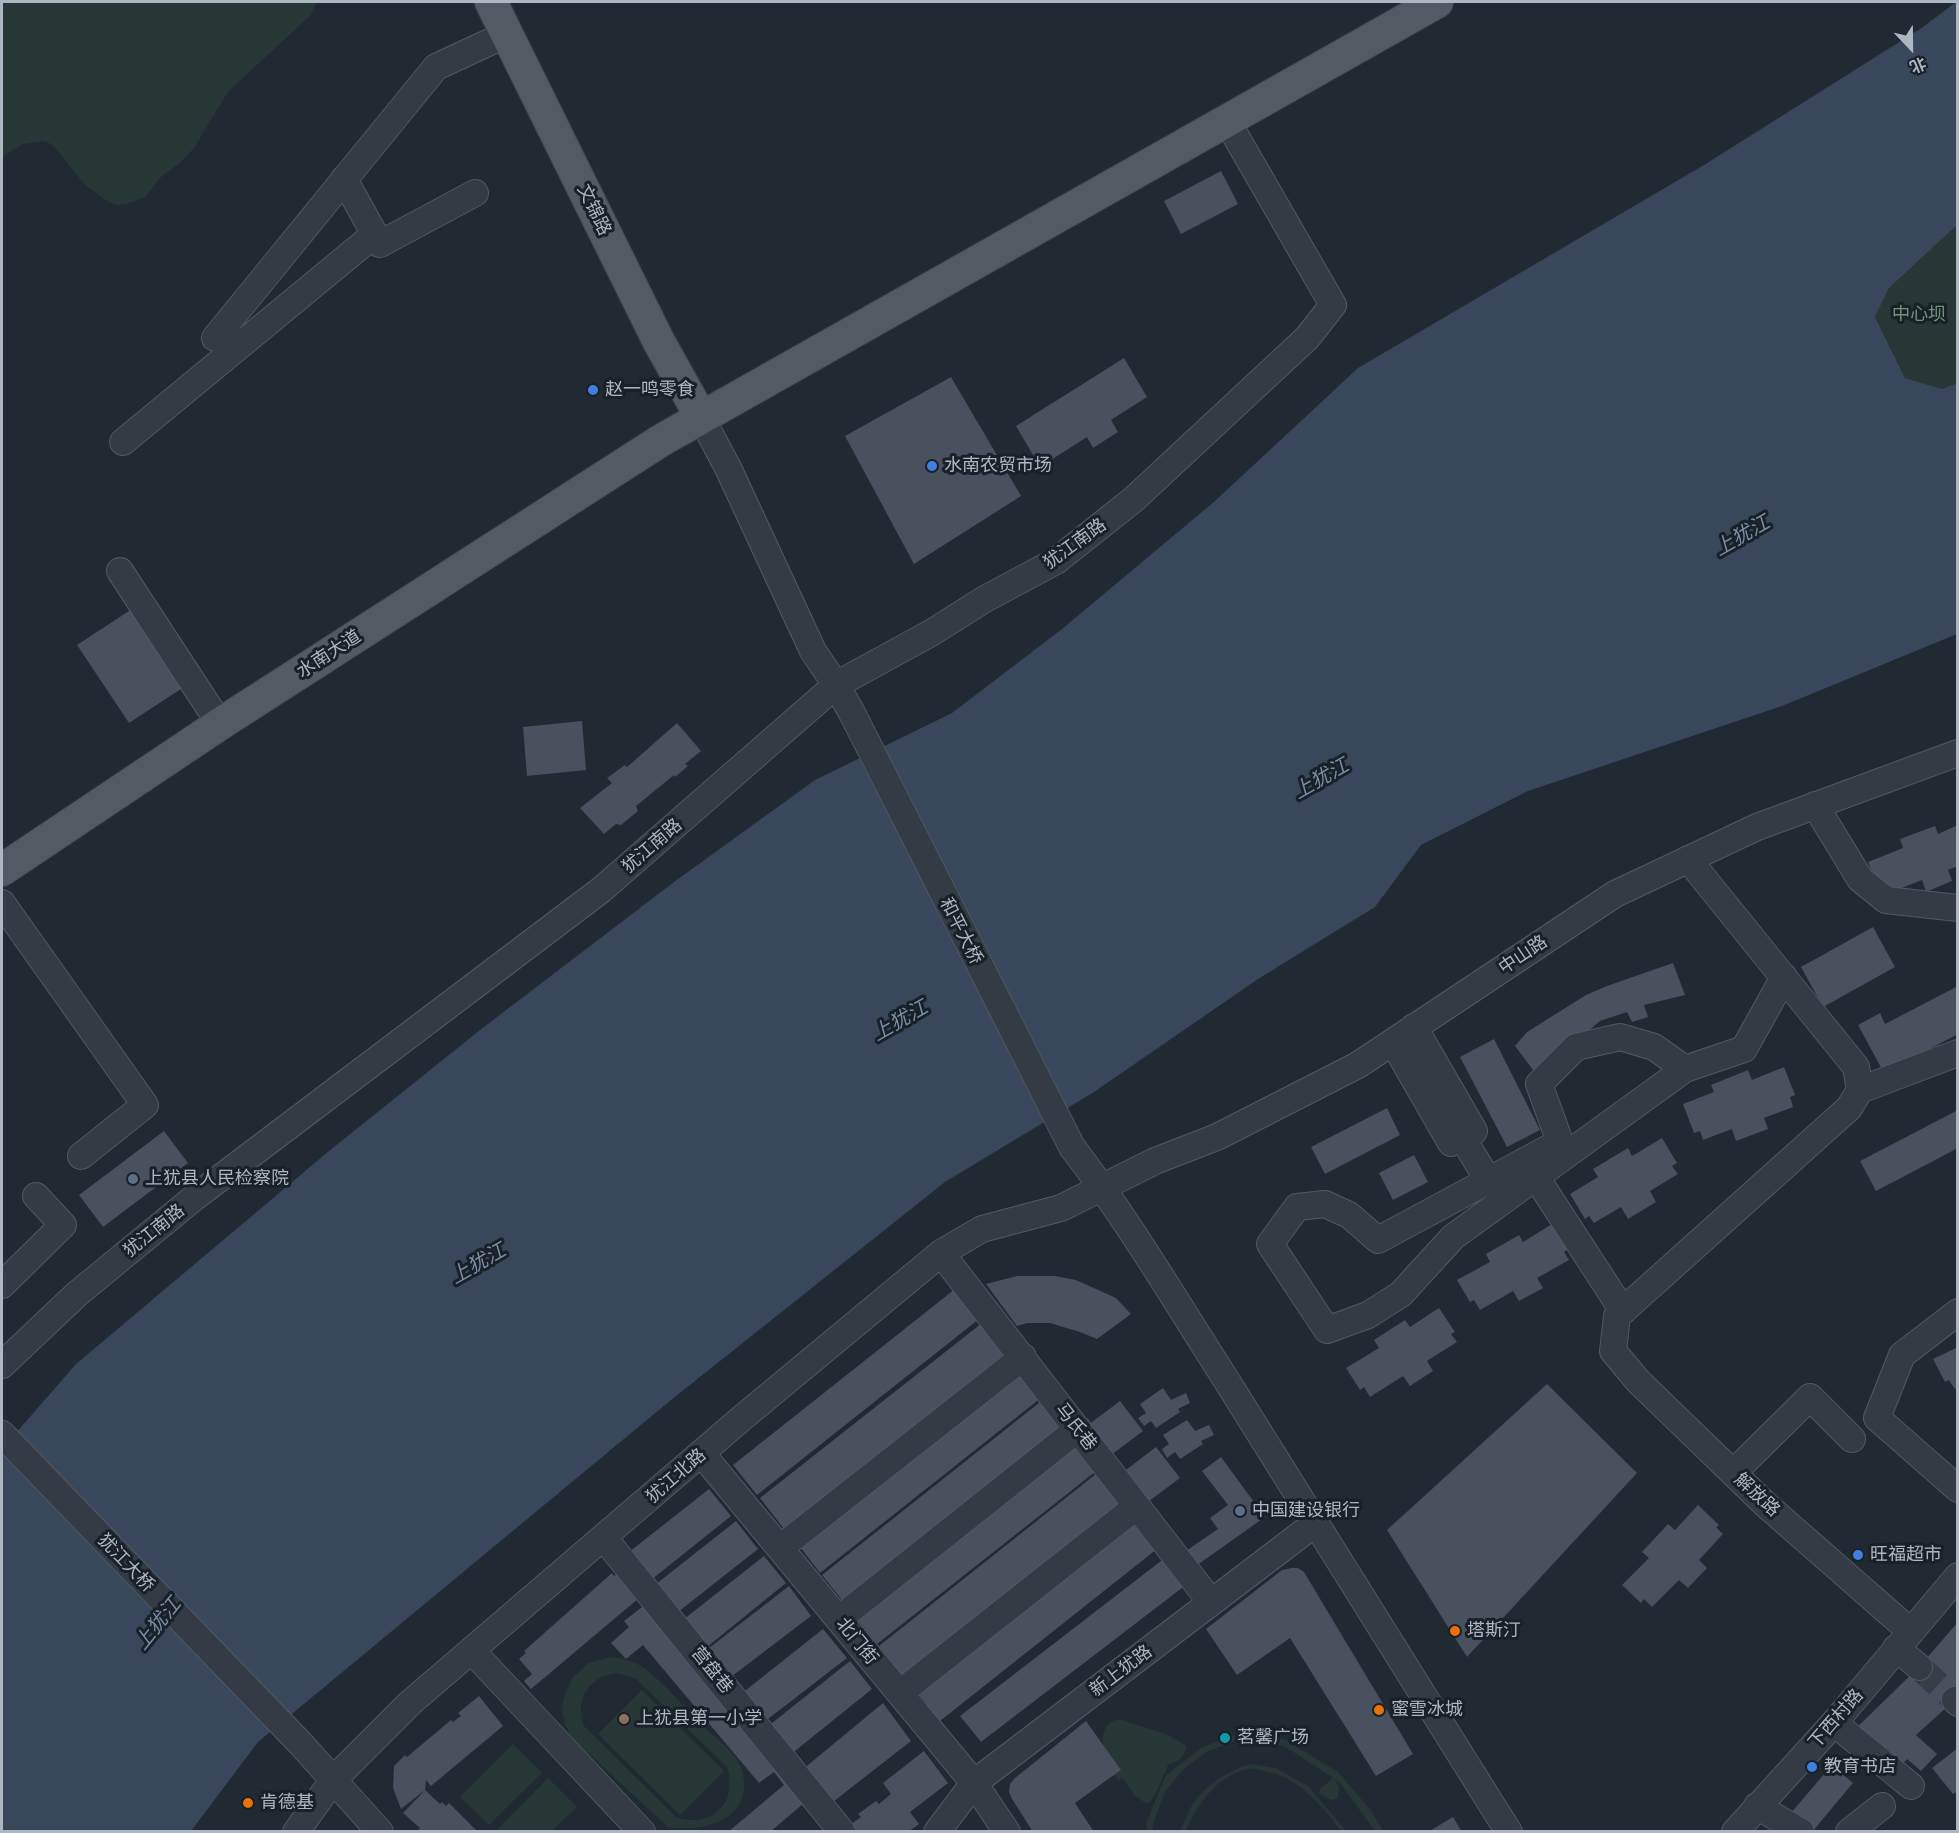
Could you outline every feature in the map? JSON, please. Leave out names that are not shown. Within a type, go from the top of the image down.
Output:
[{"type":"main road","name":"文锦路","points":[[490,2],[659,342],[701,417]]},
{"type":"main road","name":"水南大道","points":[[2,870],[220,724],[660,441],[1437,2]]},
{"type":"street","points":[[215,338],[436,66],[507,34]]},
{"type":"street","name":"犹江南路","points":[[2,1365],[77,1294],[195,1197],[601,890],[836,685],[932,633],[985,599],[1056,561],[1134,499],[1307,338],[1333,306],[1227,120]]},
{"type":"street","points":[[344,179],[380,244],[475,193]]},
{"type":"street","points":[[123,442],[375,234]]},
{"type":"street","name":"和平大桥","points":[[701,417],[729,470],[813,651],[852,713],[1072,1147],[1103,1186],[1317,1522],[1379,1628],[1509,1832]]},
{"type":"street","points":[[120,571],[220,724]]},
{"type":"street","name":"中山路","points":[[1103,1186],[1155,1161],[1217,1137],[1358,1065],[1615,894],[1757,827],[1958,753]]},
{"type":"street","points":[[1815,805],[1860,879],[1886,900],[1958,908]]},
{"type":"street","points":[[1688,859],[1856,1067],[1860,1090]]},
{"type":"street","points":[[1926,904],[1958,893]]},
{"type":"street","points":[[2,903],[145,1105],[81,1156]]},
{"type":"street","points":[[1685,1069],[1654,1047],[1620,1037],[1576,1047],[1539,1084],[1560,1142],[1378,1240],[1349,1215],[1326,1204],[1297,1207],[1270,1244],[1327,1330],[1368,1315],[1401,1294],[1453,1237],[1685,1069],[1744,1049],[1784,977]]},
{"type":"street","points":[[1393,1042],[1451,1143],[1474,1131],[1414,1027]]},
{"type":"street","points":[[1536,1177],[1623,1311],[1849,1108],[1860,1090],[1958,1053]]},
{"type":"street","points":[[1462,1137],[1488,1180]]},
{"type":"street","name":"犹江北路","points":[[296,1832],[333,1780],[410,1703],[742,1419],[941,1253],[982,1229],[1061,1208],[1103,1186]]},
{"type":"street","points":[[2,1285],[63,1225],[36,1196]]},
{"type":"street","name":"马氏巷","points":[[941,1253],[1211,1602]]},
{"type":"street","name":"解放路","points":[[1623,1311],[1617,1316],[1613,1351],[1638,1382],[1903,1640],[1919,1667]]},
{"type":"street","points":[[1958,1312],[1902,1355],[1877,1418],[1958,1489]]},
{"type":"street","points":[[780,1548],[1023,1358]]},
{"type":"street","points":[[1733,1473],[1810,1397],[1852,1438]]},
{"type":"street","points":[[838,1619],[1078,1429]]},
{"type":"street","name":"犹江大桥","points":[[2,1434],[301,1744],[380,1832]]},
{"type":"street","name":"北门街","points":[[702,1454],[974,1783],[1007,1832]]},
{"type":"street","points":[[900,1693],[1137,1506]]},
{"type":"street","name":"新上犹路","points":[[937,1832],[974,1783],[1317,1522]]},
{"type":"street","name":"营盘巷","points":[[604,1538],[842,1832]]},
{"type":"street","name":"下西村路","points":[[1735,1832],[1834,1723],[1958,1576]]},
{"type":"street","points":[[472,1651],[642,1832]]},
{"type":"street","points":[[1834,1723],[1911,1786]]},
{"type":"street","points":[[1757,1806],[1801,1832]]},
{"type":"street","points":[[1850,1832],[1882,1806]]},
{"type":"green space","points":[[2,2],[317,2],[311,15],[231,89],[194,148],[180,163],[162,176],[145,197],[116,205],[84,184],[53,145],[44,141],[23,144],[5,155],[2,162]]},
{"type":"green space","name":"中心坝","points":[[1957,225],[1957,383],[1942,389],[1905,378],[1875,317],[1889,288]]},
{"type":"green space","points":[[611,1657],[634,1662],[641,1666],[663,1684],[727,1748],[736,1758],[742,1771],[744,1787],[742,1800],[735,1811],[725,1819],[712,1824],[698,1827],[668,1827],[578,1744],[565,1724],[562,1712],[563,1700],[572,1678],[589,1663]],"holes":[[[618,1673],[636,1679],[727,1767],[730,1780],[729,1792],[725,1802],[711,1816],[689,1820],[676,1817],[584,1726],[581,1707],[586,1690],[592,1684],[608,1675]]]},
{"type":"green space","points":[[642,1690],[724,1771],[680,1815],[598,1734]]},
{"type":"green space","points":[[1119,1719],[1162,1733],[1186,1746],[1180,1760],[1168,1765],[1150,1802],[1145,1803],[1134,1795],[1123,1778],[1119,1781],[1106,1757],[1103,1738],[1105,1730],[1110,1723]]},
{"type":"green space","points":[[1241,1732],[1284,1739],[1338,1772],[1370,1809],[1383,1831],[1375,1831],[1340,1783],[1334,1779],[1339,1786],[1338,1798],[1331,1800],[1319,1794],[1320,1789],[1333,1778],[1284,1746],[1241,1739],[1206,1752],[1183,1770],[1165,1792],[1153,1824],[1153,1831],[1147,1831],[1146,1823],[1166,1775],[1201,1748]]},
{"type":"green space","points":[[513,1744],[542,1773],[489,1825],[460,1797]]},
{"type":"green space","points":[[1250,1764],[1276,1768],[1308,1786],[1346,1831],[1341,1831],[1326,1811],[1298,1785],[1275,1774],[1249,1769],[1238,1772],[1218,1784],[1196,1811],[1186,1831],[1180,1831],[1192,1805],[1203,1791],[1225,1775]]},
{"type":"green space","points":[[548,1778],[577,1807],[552,1831],[496,1831]]},
{"type":"water","name":"上犹江","points":[[1956,2],[1957,225],[1889,288],[1875,317],[1905,378],[1942,389],[1957,383],[1957,634],[1782,706],[1528,791],[1421,845],[1375,907],[1258,979],[1094,1092],[945,1182],[671,1400],[258,1742],[191,1831],[2,1832],[2,1449],[76,1364],[329,1151],[480,1030],[674,882],[815,780],[952,713],[1062,629],[1215,501],[1358,368],[1704,165],[1923,27]]},
{"type":"building","points":[[1221,171],[1238,204],[1181,234],[1164,201]]},
{"type":"building","points":[[1124,358],[1147,397],[1111,420],[1118,432],[1093,448],[1087,437],[1040,467],[1016,426]]},
{"type":"building","name":"水南农贸市场","points":[[951,377],[1021,496],[914,564],[845,436]]},
{"type":"building","points":[[132,609],[184,687],[129,723],[77,645]]},
{"type":"building","points":[[582,721],[586,770],[527,776],[523,727]]},
{"type":"building","points":[[677,723],[701,751],[685,764],[688,766],[675,777],[674,775],[636,806],[638,811],[621,825],[616,824],[604,834],[580,808],[612,783],[607,778],[625,765],[627,767]]},
{"type":"building","points":[[1958,825],[1958,866],[1948,870],[1952,881],[1926,892],[1922,880],[1886,894],[1877,886],[1868,862],[1903,848],[1900,839],[1935,826],[1938,834]]},
{"type":"building","points":[[1873,927],[1895,967],[1823,1007],[1801,967]]},
{"type":"building","points":[[1673,963],[1685,995],[1644,1005],[1648,1017],[1632,1022],[1627,1012],[1600,1021],[1578,1040],[1533,1070],[1515,1046],[1527,1032],[1586,995]]},
{"type":"building","points":[[1958,986],[1958,1034],[1884,1073],[1858,1025],[1880,1013],[1885,1024]]},
{"type":"building","points":[[1494,1039],[1540,1130],[1507,1147],[1460,1057]]},
{"type":"building","points":[[1784,1067],[1795,1095],[1790,1097],[1793,1107],[1764,1118],[1768,1129],[1736,1141],[1732,1129],[1703,1140],[1700,1131],[1694,1133],[1683,1104],[1714,1092],[1711,1085],[1748,1070],[1752,1080]]},
{"type":"building","points":[[1387,1108],[1400,1135],[1325,1174],[1311,1147]]},
{"type":"building","points":[[1958,1110],[1958,1148],[1876,1191],[1860,1161]]},
{"type":"building","name":"上犹县人民检察院","points":[[164,1131],[188,1163],[103,1227],[79,1195]]},
{"type":"building","points":[[1662,1138],[1677,1163],[1672,1166],[1678,1174],[1650,1191],[1656,1202],[1628,1219],[1621,1207],[1594,1223],[1589,1216],[1585,1219],[1570,1194],[1598,1177],[1593,1169],[1628,1148],[1632,1156]]},
{"type":"building","points":[[1414,1155],[1428,1182],[1393,1200],[1379,1173]]},
{"type":"building","points":[[1552,1224],[1567,1250],[1564,1252],[1569,1260],[1537,1278],[1543,1288],[1519,1301],[1513,1291],[1480,1310],[1474,1300],[1470,1302],[1457,1280],[1490,1262],[1486,1254],[1519,1235],[1523,1242]]},
{"type":"building","points":[[1017,1276],[1055,1276],[1076,1280],[1116,1298],[1131,1314],[1097,1339],[1050,1323],[1027,1323],[1017,1326],[986,1284]]},
{"type":"building","points":[[955,1289],[979,1319],[757,1495],[733,1465]]},
{"type":"building","points":[[1439,1308],[1455,1332],[1451,1334],[1457,1342],[1427,1361],[1433,1371],[1410,1386],[1403,1376],[1370,1397],[1364,1387],[1360,1390],[1346,1368],[1379,1348],[1374,1340],[1405,1320],[1410,1327]]},
{"type":"building","points":[[982,1323],[1006,1353],[784,1529],[760,1498]]},
{"type":"building","points":[[1958,1347],[1958,1388],[1955,1389],[1949,1380],[1945,1382],[1933,1359]]},
{"type":"building","points":[[1019,1367],[1042,1397],[820,1573],[797,1543]]},
{"type":"building","points":[[1547,1384],[1637,1473],[1467,1657],[1387,1530]]},
{"type":"building","points":[[1163,1388],[1171,1400],[1186,1393],[1190,1403],[1178,1409],[1180,1412],[1156,1428],[1151,1421],[1144,1426],[1138,1418],[1146,1413],[1140,1404]]},
{"type":"building","points":[[1044,1399],[1068,1429],[846,1605],[822,1575]]},
{"type":"building","points":[[1120,1401],[1143,1431],[1107,1458],[1084,1428]]},
{"type":"building","points":[[1187,1420],[1195,1431],[1209,1425],[1214,1435],[1201,1441],[1203,1444],[1180,1459],[1175,1452],[1167,1458],[1162,1449],[1169,1444],[1163,1435]]},
{"type":"building","points":[[1076,1438],[1100,1468],[877,1644],[853,1614]]},
{"type":"building","points":[[1156,1447],[1180,1478],[1145,1504],[1122,1473]]},
{"type":"building","name":"中国建设银行","points":[[1221,1457],[1265,1517],[1193,1568],[1183,1553],[1218,1529],[1210,1518],[1228,1505],[1202,1471]]},
{"type":"building","points":[[1101,1470],[1125,1500],[903,1676],[879,1646]]},
{"type":"building","points":[[709,1489],[731,1516],[646,1584],[624,1556]]},
{"type":"building","points":[[1698,1505],[1719,1525],[1716,1527],[1723,1534],[1699,1560],[1707,1568],[1688,1588],[1679,1580],[1652,1607],[1644,1599],[1641,1603],[1622,1585],[1649,1558],[1642,1552],[1668,1524],[1675,1530]]},
{"type":"building","points":[[1138,1515],[1162,1545],[940,1721],[916,1690]]},
{"type":"building","points":[[736,1521],[758,1549],[673,1616],[651,1588]]},
{"type":"building","points":[[1170,1554],[1191,1581],[981,1742],[960,1716]]},
{"type":"building","points":[[764,1556],[786,1583],[702,1651],[679,1623]]},
{"type":"building","points":[[623,1568],[645,1593],[531,1689],[524,1681],[532,1674],[519,1659],[526,1653],[524,1651],[612,1573],[614,1576]]},
{"type":"building","points":[[1298,1568],[1304,1572],[1413,1754],[1376,1776],[1290,1638],[1237,1675],[1206,1629],[1282,1570]]},
{"type":"building","points":[[789,1586],[811,1616],[727,1680],[704,1652]]},
{"type":"building","points":[[651,1600],[810,1798],[770,1832],[728,1832],[784,1785],[774,1772],[759,1783],[643,1645],[626,1659],[611,1643],[629,1627],[624,1621]]},
{"type":"building","points":[[1958,1622],[1958,1697],[1916,1735],[1937,1754],[1921,1771],[1907,1759],[1903,1764],[1887,1748],[1878,1758],[1851,1733],[1919,1667]]},
{"type":"building","points":[[823,1629],[847,1658],[764,1722],[741,1694]]},
{"type":"building","points":[[850,1661],[872,1689],[790,1755],[767,1727]]},
{"type":"building","points":[[479,1696],[503,1726],[431,1786],[426,1780],[425,1790],[401,1809],[393,1788],[394,1766],[451,1720],[453,1722],[461,1716],[458,1713]]},
{"type":"building","points":[[883,1703],[911,1741],[829,1805],[802,1770]]},
{"type":"building","points":[[1086,1721],[1121,1770],[1075,1803],[1094,1832],[1033,1832],[1012,1799],[1009,1792],[1010,1784]]},
{"type":"building","points":[[1958,1748],[1958,1791],[1953,1794],[1932,1768]]},
{"type":"building","points":[[924,1751],[948,1783],[910,1812],[919,1824],[908,1832],[856,1832],[850,1825],[861,1817],[858,1814],[876,1801],[879,1804],[891,1794],[883,1783]]},
{"type":"building","points":[[1832,1765],[1853,1783],[1812,1832],[1790,1814]]},
{"type":"building","points":[[425,1790],[440,1804],[442,1802],[446,1806],[449,1803],[478,1832],[419,1832],[420,1828],[403,1813]]},
{"type":"building","points":[[1453,1817],[1462,1832],[1428,1832]]},
{"type":"tunnel","points":[[1919,1667],[1955,1700]]},
{"type":"place","name":"赵一鸣零食","points":[[593,390]]},
{"type":"place","name":"水南农贸市场","points":[[932,466]]},
{"type":"place","name":"上犹县人民检察院","points":[[133,1179]]},
{"type":"place","name":"中国建设银行","points":[[1240,1511]]},
{"type":"place","name":"旺福超市","points":[[1858,1555]]},
{"type":"place","name":"塔斯汀","points":[[1455,1631]]},
{"type":"place","name":"蜜雪冰城","points":[[1379,1710]]},
{"type":"place","name":"上犹县第一小学","points":[[624,1719]]},
{"type":"place","name":"茗馨广场","points":[[1225,1738]]},
{"type":"place","name":"教育书店","points":[[1812,1767]]},
{"type":"place","name":"肯德基","points":[[248,1803]]}]
